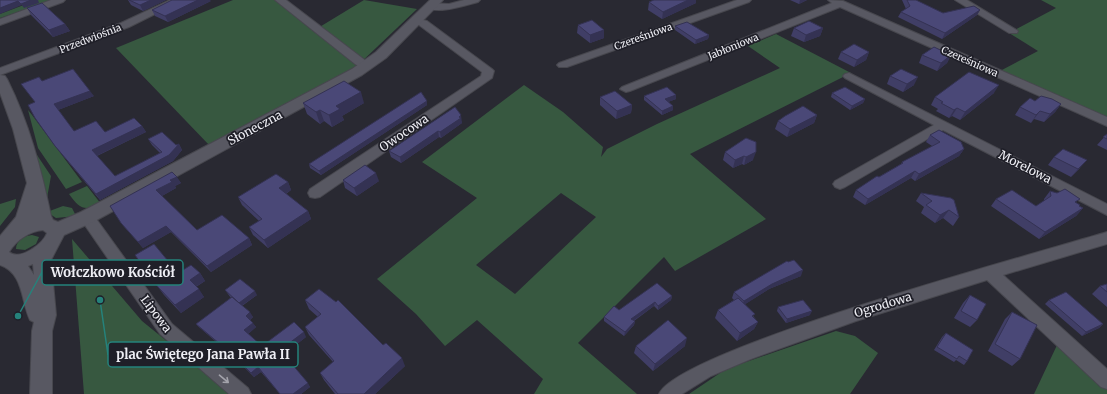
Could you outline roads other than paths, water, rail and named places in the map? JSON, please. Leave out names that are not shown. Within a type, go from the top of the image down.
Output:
[{"type":"street","points":[[0,22],[60,0]]},
{"type":"street","name":"Przedwiośnia","points":[[0,72],[125,25],[178,0]]},
{"type":"street","points":[[280,0],[366,66]]},
{"type":"street","points":[[434,3],[449,7],[475,0]]},
{"type":"street","name":"Czereśniowa","points":[[563,65],[746,0]]},
{"type":"street","points":[[960,0],[1013,31]]},
{"type":"street","name":"Czereśniowa","points":[[837,2],[1107,122]]},
{"type":"street","name":"Jabłoniowa","points":[[626,89],[837,2]]},
{"type":"street","name":"Słoneczna","points":[[13,234],[31,226],[51,228],[87,217],[309,98],[366,66],[381,55],[434,3]]},
{"type":"street","name":"Owocowa","points":[[315,193],[486,78],[488,71],[423,23],[415,21]]},
{"type":"street","name":"Morelowa","points":[[849,76],[1107,210]]},
{"type":"street","points":[[0,79],[11,99],[22,128],[42,217],[51,228],[54,241],[46,249],[29,258],[3,256]]},
{"type":"street","points":[[840,184],[943,124]]},
{"type":"street","points":[[3,256],[5,241],[20,226],[27,210],[33,192],[34,183]]},
{"type":"street","name":"Lipowa","points":[[87,217],[166,329],[242,394]]},
{"type":"street","name":"Ogrodowa","points":[[668,394],[680,384],[706,369],[838,319],[1107,238]]},
{"type":"street","points":[[41,394],[42,331],[46,315],[42,260],[46,249]]},
{"type":"street","points":[[3,256],[20,268],[33,296],[42,331]]},
{"type":"street","points":[[990,273],[1107,381]]},
{"type":"place","name":"plac Świętego Jana Pawła II","points":[[100,300]]},
{"type":"place","name":"Wołczkowo Kościół","points":[[18,316]]}]
